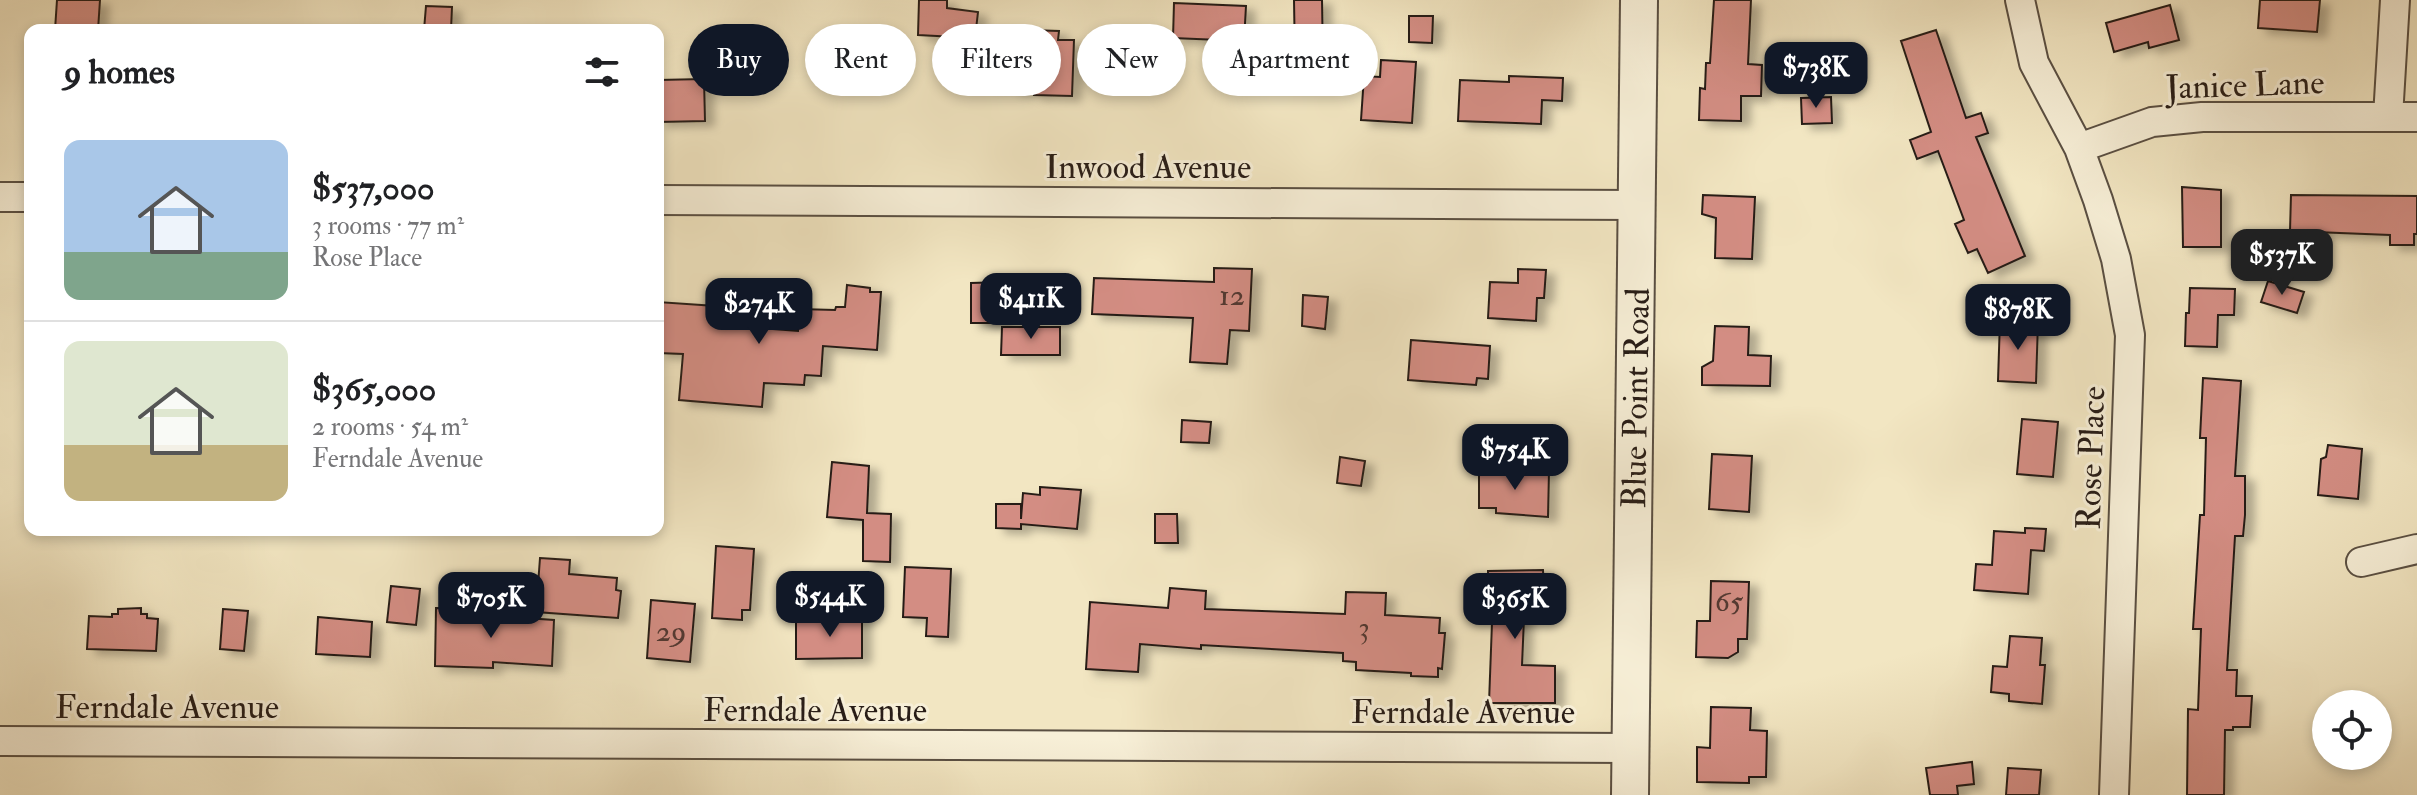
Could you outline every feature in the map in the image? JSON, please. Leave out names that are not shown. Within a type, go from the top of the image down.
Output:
[{"type":"street","name":"Blue Point Road","points":[[1630,795],[1639,0]]},
{"type":"street","name":"Rose Place","points":[[2020,0],[2034,63],[2079,148],[2116,259],[2130,335],[2114,795]]},
{"type":"street","points":[[2388,117],[2395,0]]},
{"type":"street","name":"Janice Lane","points":[[2079,148],[2152,122],[2202,117],[2417,117]]},
{"type":"street","points":[[0,197],[24,197]]},
{"type":"street","name":"Inwood Avenue","points":[[664,200],[1638,205]]},
{"type":"street","points":[[2361,562],[2417,549]]},
{"type":"street","name":"Ferndale Avenue","points":[[0,741],[1630,748]]},
{"type":"building","points":[[57,0],[100,0],[98,24],[55,24]]},
{"type":"building","points":[[919,0],[947,0],[947,8],[978,12],[977,24],[932,24],[932,36],[918,35]]},
{"type":"building","points":[[1294,0],[1322,0],[1322,24],[1294,24]]},
{"type":"building","points":[[1714,0],[1751,0],[1748,64],[1762,65],[1761,96],[1741,96],[1741,121],[1699,120],[1700,88],[1705,89],[1706,63],[1710,63]]},
{"type":"building","points":[[2260,0],[2320,0],[2317,32],[2258,28]]},
{"type":"building","points":[[1174,3],[1246,6],[1245,24],[1202,24],[1202,39],[1186,39],[1186,24],[1173,24]]},
{"type":"building","points":[[2170,5],[2179,40],[2149,48],[2148,42],[2114,52],[2106,23]]},
{"type":"building","points":[[426,6],[452,7],[451,24],[424,24]]},
{"type":"building","points":[[1409,16],[1433,16],[1432,43],[1409,42]]},
{"type":"building","points":[[1936,30],[1966,118],[1981,113],[1988,133],[1976,137],[2025,256],[1988,273],[1977,249],[1968,253],[1955,224],[1964,220],[1938,151],[1917,159],[1910,140],[1931,132],[1901,41]]},
{"type":"building","points":[[1061,40],[1074,40],[1072,96],[1061,96]]},
{"type":"building","points":[[1381,60],[1416,62],[1412,123],[1361,120],[1363,96],[1378,96]]},
{"type":"building","points":[[1509,76],[1563,78],[1562,101],[1542,100],[1541,124],[1458,121],[1460,80],[1509,82]]},
{"type":"building","points":[[688,79],[688,96],[704,96],[705,121],[664,122],[664,80]]},
{"type":"building","points":[[1831,97],[1832,123],[1802,124],[1801,98]]},
{"type":"building","points":[[2182,187],[2221,190],[2221,247],[2183,247]]},
{"type":"building","points":[[1703,195],[1755,197],[1752,259],[1715,258],[1716,218],[1702,214]]},
{"type":"building","points":[[2291,195],[2417,196],[2414,245],[2390,245],[2390,235],[2290,231]]},
{"type":"building","points":[[1214,268],[1252,269],[1249,331],[1230,330],[1227,364],[1190,362],[1193,318],[1092,314],[1094,278],[1214,282]]},
{"type":"building","points":[[1518,269],[1546,270],[1544,298],[1537,298],[1536,321],[1488,318],[1490,282],[1518,283]]},
{"type":"building","points":[[2268,281],[2304,292],[2297,313],[2261,302]]},
{"type":"building","points":[[1004,282],[1004,323],[971,323],[971,283]]},
{"type":"building","points":[[847,285],[881,292],[877,350],[823,346],[821,376],[805,375],[804,385],[764,383],[762,407],[679,400],[683,354],[664,353],[664,302],[730,307],[729,311],[748,311],[747,327],[798,331],[799,309],[835,310],[836,307],[845,307]]},
{"type":"building","points":[[2190,288],[2235,289],[2234,315],[2218,315],[2217,347],[2185,346]]},
{"type":"building","points":[[1303,295],[1328,297],[1325,329],[1302,326]]},
{"type":"building","points":[[2000,320],[2038,322],[2036,383],[1998,381]]},
{"type":"building","points":[[1715,326],[1749,327],[1748,355],[1771,356],[1770,386],[1702,385],[1702,367],[1713,361]]},
{"type":"building","points":[[1002,327],[1060,327],[1060,355],[1001,355]]},
{"type":"building","points":[[1411,340],[1490,346],[1488,379],[1477,378],[1476,385],[1408,380]]},
{"type":"building","points":[[2203,378],[2241,381],[2235,476],[2245,476],[2245,515],[2243,536],[2235,536],[2227,670],[2237,670],[2236,696],[2252,696],[2250,727],[2225,730],[2224,795],[2187,795],[2188,709],[2198,710],[2201,629],[2193,629],[2200,515],[2204,515],[2206,438],[2200,438]]},
{"type":"building","points":[[2022,419],[2058,422],[2053,477],[2017,474]]},
{"type":"building","points":[[1182,420],[1211,422],[1209,443],[1181,442]]},
{"type":"building","points":[[2328,445],[2362,449],[2358,499],[2318,495],[2321,459],[2326,457]]},
{"type":"building","points":[[1712,454],[1752,456],[1749,512],[1709,509]]},
{"type":"building","points":[[1340,457],[1365,461],[1361,486],[1337,483]]},
{"type":"building","points":[[832,462],[869,466],[867,513],[891,514],[890,562],[863,561],[863,520],[827,517]]},
{"type":"building","points":[[1479,471],[1549,471],[1548,517],[1496,513],[1496,508],[1479,508]]},
{"type":"building","points":[[1040,487],[1081,490],[1077,529],[1021,524],[1021,529],[996,528],[996,504],[1021,504],[1021,519],[1023,493],[1040,495]]},
{"type":"building","points":[[1155,514],[1177,514],[1178,543],[1155,543]]},
{"type":"building","points":[[2025,528],[2046,529],[2044,551],[2031,550],[2028,594],[1974,590],[1976,564],[1992,565],[1994,531],[2025,533]]},
{"type":"building","points":[[716,546],[754,549],[750,610],[742,610],[742,620],[712,618]]},
{"type":"building","points":[[540,558],[570,560],[569,574],[617,578],[616,590],[621,591],[618,618],[536,612]]},
{"type":"building","points":[[905,567],[951,569],[948,637],[926,636],[927,618],[903,617]]},
{"type":"building","points":[[1543,570],[1544,595],[1525,595],[1522,665],[1555,666],[1555,703],[1489,703],[1493,596],[1488,596],[1488,571]]},
{"type":"building","points":[[1711,581],[1749,582],[1747,639],[1738,639],[1738,652],[1728,658],[1696,657],[1697,621],[1710,621]]},
{"type":"building","points":[[391,586],[420,589],[416,625],[387,622]]},
{"type":"building","points":[[1170,588],[1206,591],[1205,609],[1345,614],[1346,592],[1386,593],[1385,615],[1440,618],[1439,633],[1445,633],[1442,669],[1438,668],[1438,677],[1411,676],[1411,673],[1356,670],[1356,662],[1343,661],[1343,653],[1140,644],[1138,672],[1086,669],[1090,602],[1168,608]]},
{"type":"building","points":[[651,600],[695,604],[690,662],[647,658]]},
{"type":"building","points":[[141,608],[141,614],[147,614],[147,618],[158,619],[156,651],[87,649],[89,616],[112,617],[112,614],[118,614],[118,609]]},
{"type":"building","points":[[436,608],[482,609],[482,615],[554,620],[552,666],[493,662],[493,668],[435,666]]},
{"type":"building","points":[[223,609],[248,611],[244,651],[220,649]]},
{"type":"building","points":[[318,617],[372,622],[370,657],[316,654]]},
{"type":"building","points":[[862,617],[862,658],[796,659],[796,622],[814,621],[814,618]]},
{"type":"building","points":[[2010,636],[2042,638],[2040,665],[2045,665],[2042,704],[2009,701],[2009,694],[1991,692],[1993,666],[2007,667]]},
{"type":"building","points":[[1711,707],[1751,708],[1750,730],[1767,731],[1766,777],[1749,777],[1749,783],[1697,782],[1697,747],[1710,748]]},
{"type":"building","points":[[1972,762],[1974,784],[1957,786],[1958,795],[1930,795],[1926,768]]},
{"type":"building","points":[[2008,768],[2041,770],[2039,795],[2006,795]]}]
